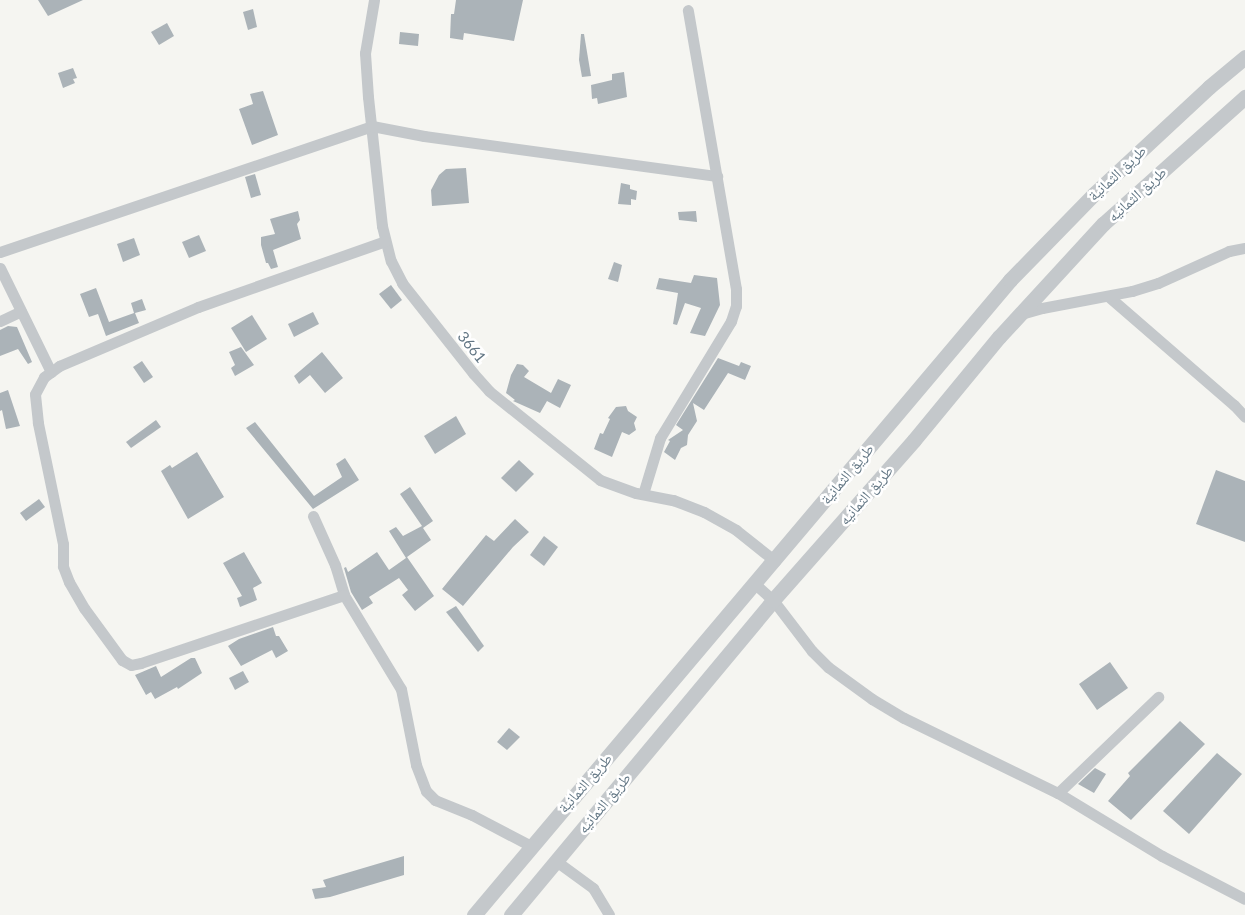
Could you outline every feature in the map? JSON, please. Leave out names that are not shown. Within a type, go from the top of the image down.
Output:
[{"type":"street","name":"3661","points":[[374,0],[365,53],[372,126],[385,242],[391,262],[402,283],[457,354],[489,390],[600,480],[643,494],[674,500],[721,520],[774,561]]},
{"type":"street","points":[[643,494],[660,438],[731,321],[736,306],[736,289],[718,176],[688,10]]},
{"type":"street","name":"طريق الثمانية","points":[[474,915],[1010,280],[1094,194],[1209,87],[1245,57]]},
{"type":"street","name":"طريق الثمانيه","points":[[511,915],[773,600],[914,440],[1021,314],[1103,224],[1245,96]]},
{"type":"street","points":[[0,252],[372,126],[424,136],[718,176]]},
{"type":"street","points":[[344,595],[140,663],[131,665],[122,660],[84,608],[69,582],[63,566],[63,544],[38,423],[35,394],[44,377],[59,366],[198,307],[385,242]]},
{"type":"street","points":[[1021,314],[1042,308],[1108,296],[1158,283],[1205,260],[1228,251],[1245,248]]},
{"type":"street","points":[[0,268],[51,372]]},
{"type":"street","points":[[1108,296],[1234,405],[1245,417]]},
{"type":"street","points":[[0,321],[21,311]]},
{"type":"street","points":[[313,516],[335,565],[344,595],[401,689],[416,765],[426,791],[441,803],[472,815],[531,846]]},
{"type":"street","points":[[755,584],[773,600],[823,662],[872,699],[913,722],[1058,793],[1162,856],[1245,899]]},
{"type":"street","points":[[1058,793],[1158,697]]},
{"type":"street","points":[[556,861],[593,888],[608,915]]},
{"type":"building","points":[[38,0],[83,0],[48,16]]},
{"type":"building","points":[[456,0],[523,0],[514,41],[464,33],[463,40],[450,38],[451,14],[454,14]]},
{"type":"building","points":[[253,9],[257,27],[248,30],[243,12]]},
{"type":"building","points":[[167,23],[174,36],[159,45],[151,32]]},
{"type":"building","points":[[400,32],[419,34],[418,46],[399,44]]},
{"type":"building","points":[[581,34],[584,34],[591,76],[582,77],[579,60]]},
{"type":"building","points":[[73,68],[77,78],[73,79],[75,83],[63,88],[58,73]]},
{"type":"building","points":[[624,72],[627,97],[598,104],[597,98],[592,99],[591,85],[612,80],[612,74]]},
{"type":"building","points":[[263,91],[278,135],[252,145],[239,109],[253,104],[250,94]]},
{"type":"building","points":[[466,168],[469,203],[432,206],[431,190],[439,175],[446,169]]},
{"type":"building","points":[[255,174],[261,195],[251,198],[245,177]]},
{"type":"building","points":[[621,183],[630,185],[630,189],[637,191],[636,200],[631,199],[631,205],[618,204]]},
{"type":"building","points":[[298,211],[300,220],[297,224],[301,239],[273,250],[278,267],[271,269],[268,263],[266,263],[261,245],[261,237],[275,234],[270,219]]},
{"type":"building","points":[[696,211],[697,222],[679,220],[678,212]]},
{"type":"building","points":[[199,235],[206,251],[189,258],[182,242]]},
{"type":"building","points":[[134,238],[140,255],[123,262],[117,244]]},
{"type":"building","points":[[614,262],[622,265],[618,282],[608,279]]},
{"type":"building","points":[[694,275],[717,278],[720,305],[705,336],[690,333],[701,308],[685,303],[677,325],[673,324],[678,293],[656,289],[659,278],[691,283]]},
{"type":"building","points":[[391,285],[402,300],[391,309],[379,294]]},
{"type":"building","points":[[96,288],[109,322],[134,313],[131,303],[142,299],[146,310],[135,313],[139,323],[106,336],[98,314],[89,317],[80,294]]},
{"type":"building","points":[[313,312],[319,324],[294,337],[288,324]]},
{"type":"building","points":[[252,315],[267,339],[246,352],[231,328]]},
{"type":"building","points":[[8,326],[17,327],[32,362],[28,364],[18,349],[0,356],[0,330]]},
{"type":"building","points":[[241,347],[254,365],[235,376],[231,368],[235,365],[229,352]]},
{"type":"building","points":[[322,352],[343,378],[325,393],[310,375],[299,384],[294,376]]},
{"type":"building","points":[[718,358],[739,366],[741,362],[751,366],[745,380],[728,373],[704,410],[693,403],[697,421],[688,435],[687,445],[681,448],[675,460],[664,452],[670,441],[668,440],[683,430],[676,425]]},
{"type":"building","points":[[142,361],[153,377],[144,383],[133,367]]},
{"type":"building","points":[[517,364],[523,365],[529,371],[524,377],[551,393],[558,379],[571,385],[560,408],[547,401],[540,413],[513,401],[515,400],[506,393],[511,375]]},
{"type":"building","points":[[8,390],[20,426],[6,429],[2,410],[0,411],[0,393]]},
{"type":"building","points":[[626,406],[628,411],[637,417],[634,423],[636,430],[629,435],[622,432],[612,457],[594,449],[600,433],[603,434],[610,419],[608,418],[616,407]]},
{"type":"building","points":[[456,416],[466,434],[435,454],[424,436]]},
{"type":"building","points":[[156,420],[161,427],[131,448],[126,442]]},
{"type":"building","points":[[255,422],[314,496],[342,477],[336,464],[345,458],[359,480],[313,509],[246,428]]},
{"type":"building","points":[[197,452],[224,497],[188,519],[161,471],[170,465],[172,468]]},
{"type":"building","points":[[519,460],[534,474],[516,492],[501,478]]},
{"type":"building","points":[[1216,470],[1245,481],[1245,542],[1196,524]]},
{"type":"building","points":[[410,487],[433,521],[423,528],[431,540],[407,557],[434,596],[415,611],[402,595],[408,590],[399,578],[369,597],[373,603],[362,610],[351,592],[344,568],[346,567],[348,572],[377,552],[389,570],[406,558],[389,531],[396,527],[403,536],[422,526],[400,494]]},
{"type":"building","points":[[39,499],[45,507],[26,521],[20,513]]},
{"type":"building","points":[[515,519],[529,532],[513,547],[463,606],[442,589],[486,535],[494,541]]},
{"type":"building","points":[[544,536],[558,547],[544,566],[530,555]]},
{"type":"building","points":[[244,552],[262,583],[253,588],[257,600],[240,607],[237,598],[242,596],[223,563]]},
{"type":"building","points":[[456,606],[484,646],[478,652],[446,612]]},
{"type":"building","points":[[273,627],[276,636],[279,636],[288,651],[276,658],[272,650],[241,666],[228,646],[239,639]]},
{"type":"building","points":[[191,658],[195,658],[202,673],[178,689],[177,687],[155,699],[151,692],[146,695],[135,675],[156,666],[161,677]]},
{"type":"building","points":[[1110,662],[1128,688],[1097,710],[1079,684]]},
{"type":"building","points":[[243,671],[249,682],[235,690],[229,678]]},
{"type":"building","points":[[1180,721],[1205,744],[1131,820],[1108,801],[1130,776],[1128,773]]},
{"type":"building","points":[[509,728],[520,737],[507,750],[497,742]]},
{"type":"building","points":[[1217,753],[1242,774],[1189,834],[1163,811]]},
{"type":"building","points":[[1095,768],[1106,774],[1094,793],[1078,784]]},
{"type":"building","points":[[404,856],[404,875],[330,897],[315,899],[312,889],[326,887],[323,880]]}]
